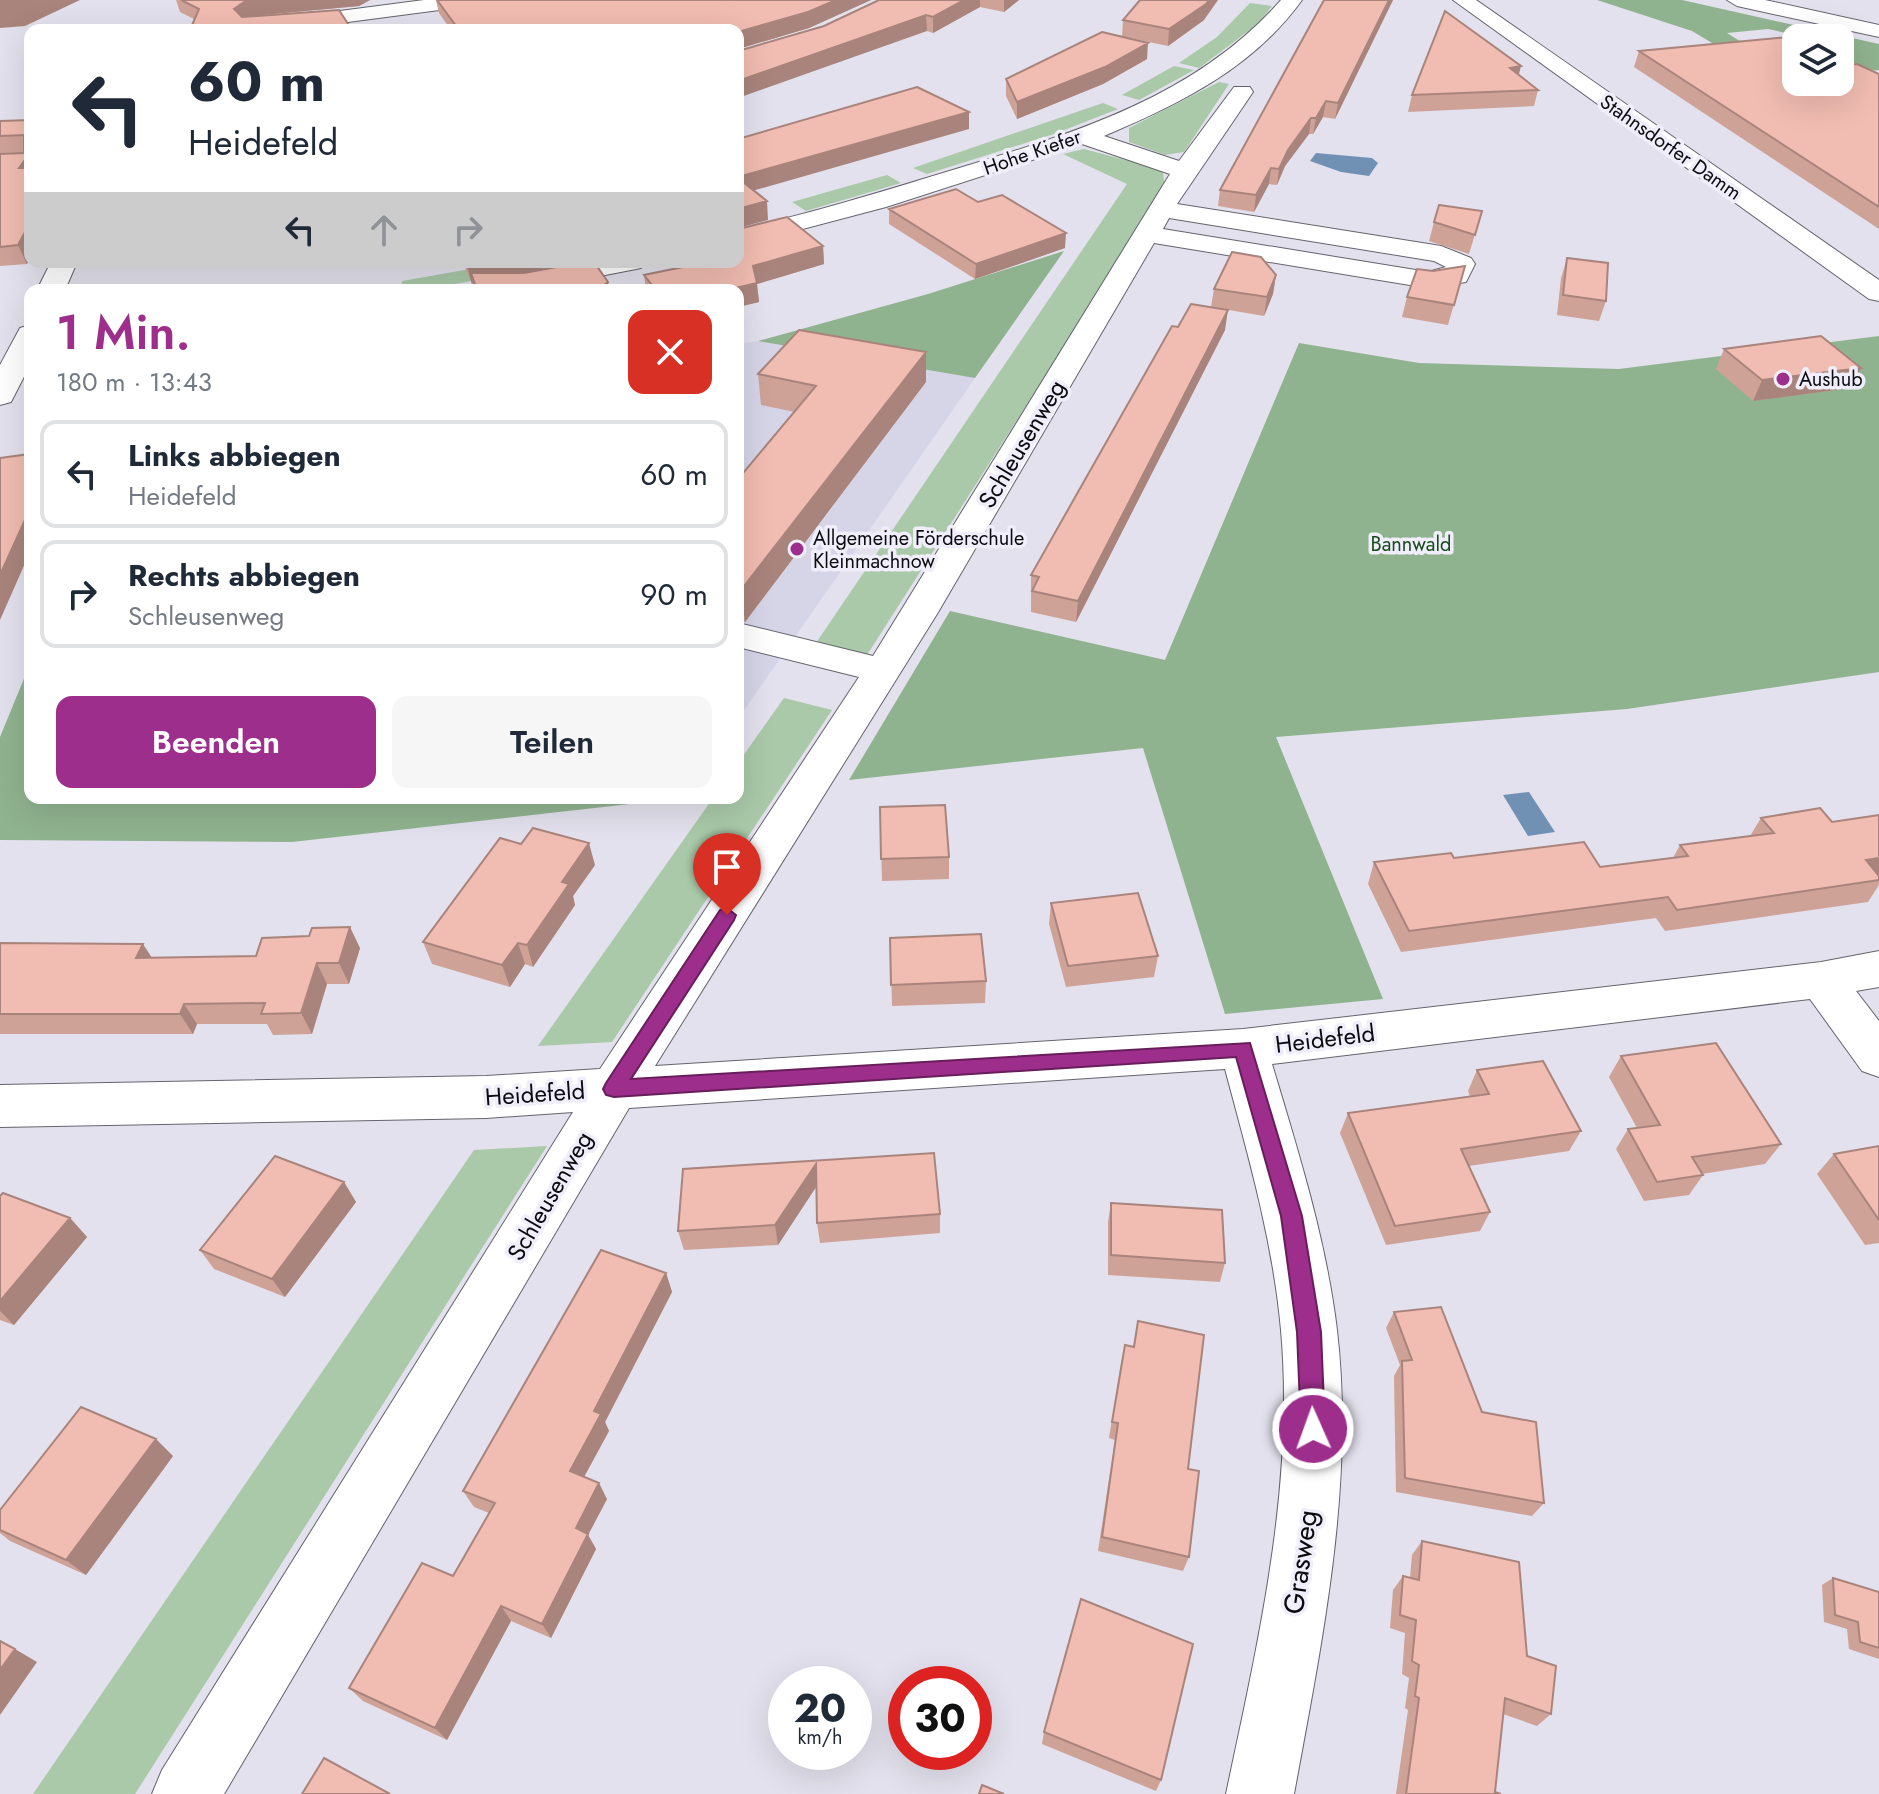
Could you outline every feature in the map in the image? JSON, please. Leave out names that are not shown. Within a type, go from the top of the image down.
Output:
[{"type":"street","points":[[298,0],[264,22],[470,0]]},
{"type":"street","name":"Hohe Kiefer","points":[[744,236],[930,186],[1081,136],[1198,81],[1259,38],[1292,0]]},
{"type":"street","name":"Stahnsdorfer Damm","points":[[1463,0],[1879,293]]},
{"type":"street","points":[[1737,0],[1879,31]]},
{"type":"street","points":[[1164,205],[1242,92]]},
{"type":"street","points":[[1081,136],[1164,205],[1428,280],[1456,276],[1461,264],[1441,254],[1164,205]]},
{"type":"street","name":"Schleusenweg","points":[[186,1794],[614,1089],[883,671],[1164,205]]},
{"type":"street","points":[[516,284],[600,268]]},
{"type":"street","points":[[0,396],[21,347]]},
{"type":"street","points":[[744,636],[883,671]]},
{"type":"street","name":"Heidefeld","points":[[0,1106],[379,1100],[614,1089],[1243,1048],[1821,980],[1879,969]]},
{"type":"street","points":[[1821,980],[1879,1057]]},
{"type":"street","name":"Grasweg","points":[[1243,1048],[1292,1216],[1309,1332],[1313,1429],[1306,1534],[1260,1794]]},
{"type":"shaded area","name":"Allgemeine Förderschule Kleinmachnow","points":[[758,341],[975,378],[744,710],[744,344]]},
{"type":"green space","points":[[1597,0],[1682,0],[1789,24],[1782,24],[1782,32],[1768,29],[1727,33],[1754,50],[1727,52],[1692,31]]},
{"type":"green space","points":[[1250,3],[1272,6],[1259,23],[1199,68],[1179,63],[1217,37]]},
{"type":"green space","points":[[1854,38],[1879,44],[1879,70],[1868,71],[1854,63]]},
{"type":"green space","points":[[1174,66],[1194,70],[1139,100],[1122,95]]},
{"type":"green space","points":[[1219,82],[1229,84],[1184,152],[1165,155],[1129,142],[1129,128]]},
{"type":"green space","points":[[1103,103],[1118,109],[1054,134],[927,174],[913,168]]},
{"type":"green space","points":[[1084,149],[1156,168],[1163,173],[1165,188],[867,655],[816,643],[1127,184],[1063,154]]},
{"type":"green space","points":[[887,175],[901,183],[806,211],[792,202]]},
{"type":"green space","points":[[1064,251],[975,378],[758,341],[928,294]]},
{"type":"green space","points":[[476,268],[543,268],[455,284],[402,284],[402,281]]},
{"type":"green space","name":"Bannwald","points":[[1879,336],[1879,672],[1627,709],[1276,737],[1383,999],[1225,1014],[1143,748],[849,780],[950,611],[1165,660],[1299,343],[1419,363],[1619,369]]},
{"type":"green space","points":[[24,679],[24,804],[630,804],[292,842],[0,840],[0,737]]},
{"type":"green space","points":[[784,698],[832,710],[612,1042],[538,1046],[709,804],[744,804],[744,755]]},
{"type":"green space","points":[[547,1146],[135,1794],[33,1794],[474,1150]]},
{"type":"water","points":[[1316,153],[1372,158],[1378,163],[1369,176],[1341,172],[1310,161]]},
{"type":"water","points":[[1529,792],[1555,832],[1528,836],[1503,795]]},
{"type":"building","points":[[181,0],[247,0],[234,9],[242,17],[339,10],[348,24],[193,24],[199,9]]},
{"type":"building","points":[[437,0],[836,0],[808,12],[744,30],[744,24],[455,24]]},
{"type":"building","points":[[879,0],[964,0],[933,17],[926,15],[744,79],[744,49],[824,26]]},
{"type":"building","points":[[1140,0],[1209,0],[1169,29],[1123,20]]},
{"type":"building","points":[[1324,0],[1389,0],[1338,103],[1326,101],[1316,118],[1311,118],[1288,150],[1279,169],[1271,168],[1256,195],[1220,190]]},
{"type":"building","points":[[1445,11],[1521,66],[1510,68],[1538,90],[1412,95]]},
{"type":"building","points":[[1102,32],[1148,43],[1105,67],[1017,102],[1006,79]]},
{"type":"building","points":[[1782,38],[1782,96],[1854,96],[1854,64],[1879,74],[1879,207],[1639,51]]},
{"type":"building","points":[[917,87],[969,112],[744,175],[744,137]]},
{"type":"building","points":[[24,120],[24,135],[0,136],[0,121]]},
{"type":"building","points":[[24,153],[24,161],[19,168],[24,168],[24,234],[18,245],[0,247],[0,154]]},
{"type":"building","points":[[744,183],[767,201],[744,207]]},
{"type":"building","points":[[956,189],[978,202],[1002,195],[1066,233],[976,264],[889,209]]},
{"type":"building","points":[[1439,205],[1482,211],[1475,235],[1434,222]]},
{"type":"building","points":[[787,217],[823,246],[753,266],[757,283],[744,286],[651,284],[644,275],[678,268],[744,268],[744,228]]},
{"type":"building","points":[[1232,252],[1261,257],[1276,275],[1267,297],[1214,289]]},
{"type":"building","points":[[1567,258],[1608,263],[1606,301],[1563,295]]},
{"type":"building","points":[[1465,266],[1454,305],[1407,297],[1417,269],[1433,271]]},
{"type":"building","points":[[551,268],[598,268],[608,282],[475,284],[471,273],[524,273]]},
{"type":"building","points":[[1191,304],[1228,310],[1078,601],[1032,591],[1039,577],[1031,575],[1172,326],[1178,327]]},
{"type":"building","points":[[799,330],[926,352],[744,586],[744,472],[816,386],[758,374]]},
{"type":"building","points":[[1821,336],[1861,368],[1762,380],[1724,349]]},
{"type":"building","points":[[24,455],[24,522],[0,575],[0,458]]},
{"type":"building","points":[[945,805],[949,857],[881,859],[880,807]]},
{"type":"building","points":[[1820,808],[1832,822],[1879,815],[1879,858],[1866,860],[1879,880],[1677,910],[1668,897],[1409,931],[1374,862],[1451,853],[1454,858],[1584,842],[1600,867],[1688,856],[1680,845],[1774,833],[1761,818]]},
{"type":"building","points":[[533,828],[589,843],[562,882],[569,884],[527,945],[518,943],[502,965],[423,942],[500,838],[521,844]]},
{"type":"building","points":[[1138,893],[1158,956],[1068,966],[1051,903]]},
{"type":"building","points":[[350,927],[339,963],[317,963],[301,1013],[261,1014],[265,1003],[184,1004],[180,1014],[0,1014],[0,943],[143,944],[136,958],[256,956],[262,938],[309,936],[312,928]]},
{"type":"building","points":[[981,934],[986,981],[891,985],[890,938]]},
{"type":"building","points":[[1716,1043],[1781,1144],[1692,1157],[1703,1175],[1657,1182],[1628,1129],[1660,1125],[1621,1056]]},
{"type":"building","points":[[1543,1061],[1581,1131],[1461,1149],[1490,1212],[1395,1226],[1348,1113],[1489,1094],[1477,1070]]},
{"type":"building","points":[[1879,1146],[1879,1220],[1834,1154]]},
{"type":"building","points":[[934,1153],[940,1214],[817,1223],[816,1164],[775,1225],[678,1231],[683,1169]]},
{"type":"building","points":[[275,1156],[344,1182],[272,1279],[200,1250]]},
{"type":"building","points":[[3,1193],[70,1218],[0,1301],[0,1196]]},
{"type":"building","points":[[1111,1203],[1222,1210],[1225,1263],[1111,1255]]},
{"type":"building","points":[[601,1250],[666,1273],[594,1411],[601,1414],[570,1471],[599,1483],[576,1528],[588,1534],[542,1624],[501,1606],[435,1728],[349,1688],[422,1563],[453,1576],[495,1503],[463,1491]]},
{"type":"building","points":[[1441,1307],[1482,1412],[1536,1422],[1544,1503],[1405,1478],[1402,1361],[1412,1360],[1394,1312]]},
{"type":"building","points":[[1138,1321],[1204,1335],[1188,1469],[1199,1471],[1189,1557],[1102,1537],[1118,1423],[1112,1422],[1125,1345],[1134,1347]]},
{"type":"building","points":[[81,1407],[156,1439],[66,1560],[0,1530],[0,1510]]},
{"type":"building","points":[[1422,1541],[1519,1562],[1527,1656],[1556,1666],[1551,1714],[1505,1698],[1495,1792],[1501,1794],[1406,1794],[1419,1698],[1415,1696],[1419,1665],[1412,1661],[1416,1620],[1400,1615],[1403,1576],[1419,1580]]},
{"type":"building","points":[[1833,1578],[1879,1592],[1879,1648],[1860,1642],[1858,1622],[1835,1615]]},
{"type":"building","points":[[1081,1599],[1193,1644],[1161,1780],[1044,1732]]},
{"type":"building","points":[[0,1641],[15,1649],[0,1670]]},
{"type":"building","points":[[324,1758],[390,1794],[302,1794]]},
{"type":"building","points":[[982,1785],[1004,1794],[979,1794]]},
{"type":"place","name":"Aushub","points":[[1783,379]]},
{"type":"place","name":"Allgemeine Förderschule Kleinmachnow","points":[[797,549]]},
{"type":"route","points":[[727,915],[614,1089],[1243,1048],[1292,1216],[1309,1332],[1313,1429]]}]
